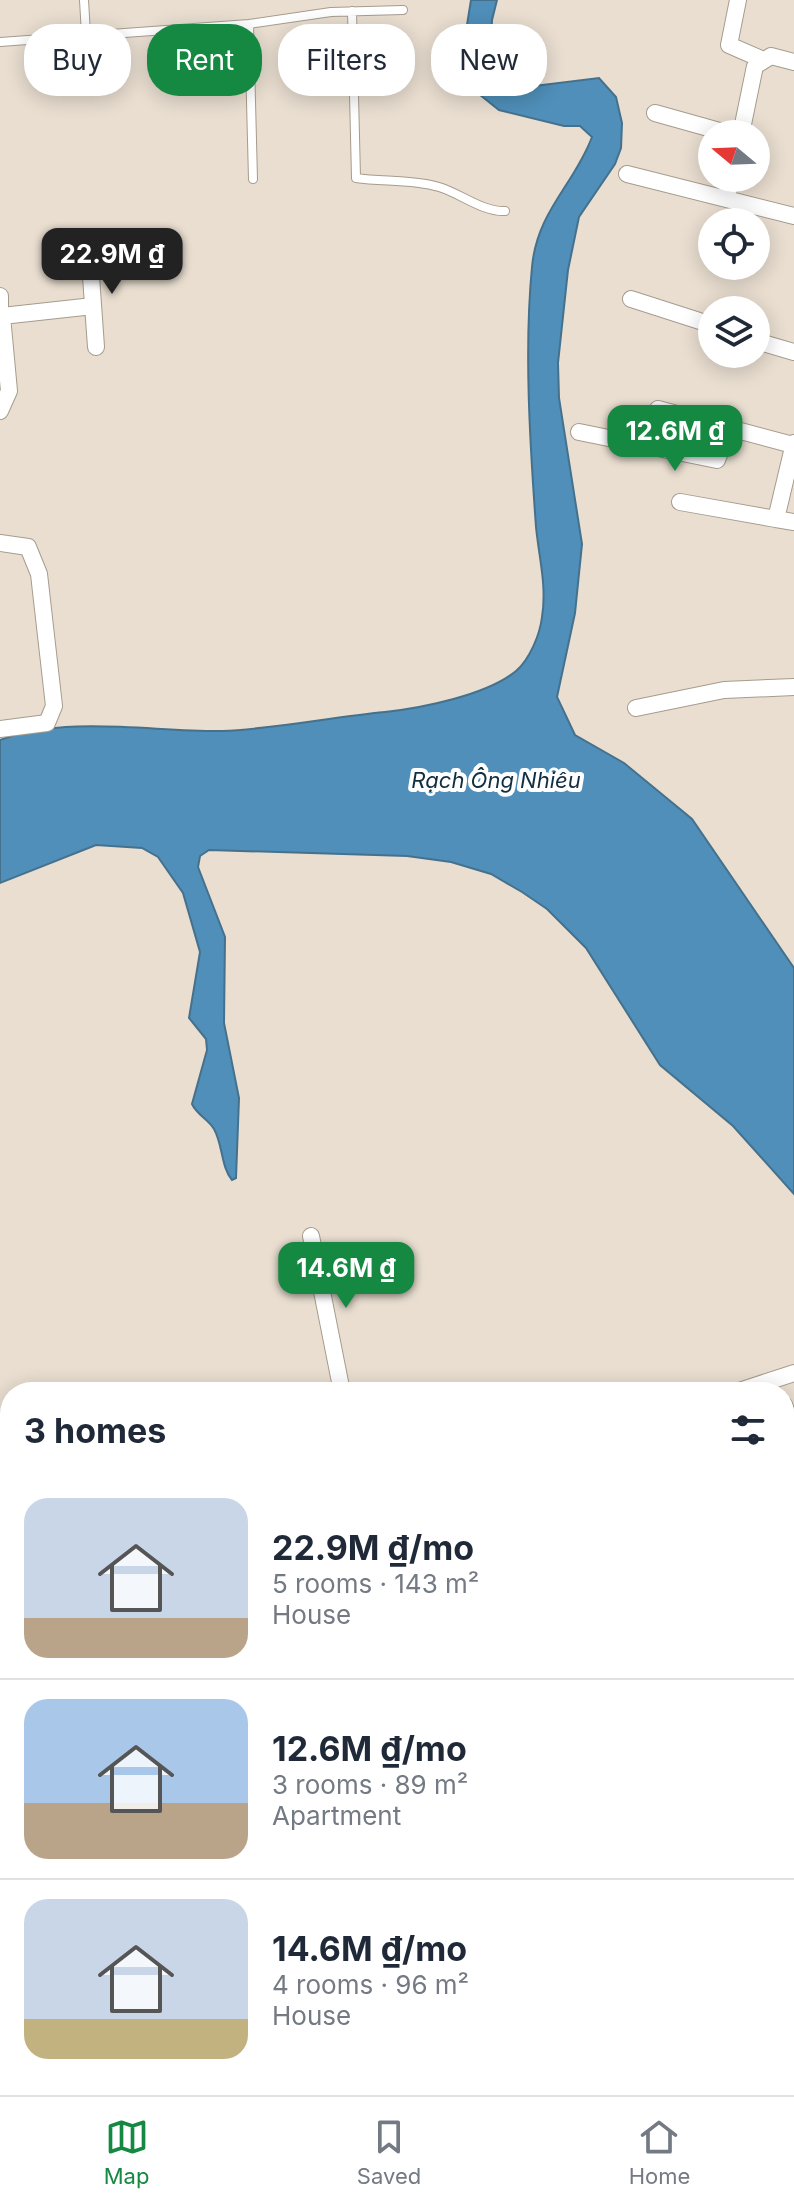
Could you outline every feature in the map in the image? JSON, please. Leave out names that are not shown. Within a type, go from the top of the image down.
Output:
[{"type":"street","points":[[738,0],[729,45],[761,59]]},
{"type":"street","points":[[744,120],[755,66],[761,59],[771,56],[794,62]]},
{"type":"street","points":[[655,113],[698,125]]},
{"type":"street","points":[[627,174],[794,216]]},
{"type":"street","points":[[727,199],[728,192]]},
{"type":"street","points":[[89,248],[96,347]]},
{"type":"street","points":[[0,296],[9,391],[0,411]]},
{"type":"street","points":[[631,299],[698,321]]},
{"type":"street","points":[[1,316],[93,306]]},
{"type":"street","points":[[770,345],[794,352]]},
{"type":"street","points":[[658,409],[794,444],[776,519]]},
{"type":"street","points":[[579,432],[711,460],[720,457],[729,428]]},
{"type":"street","points":[[680,502],[794,522]]},
{"type":"street","points":[[0,543],[28,547],[39,574],[54,706],[47,723],[0,729]]},
{"type":"street","points":[[636,708],[724,690],[794,687]]},
{"type":"street","points":[[311,1236],[340,1382]]},
{"type":"lane","points":[[84,0],[85,24]]},
{"type":"lane","points":[[330,0],[331,12]]},
{"type":"lane","points":[[249,24],[331,12],[403,10]]},
{"type":"lane","points":[[352,11],[355,177],[408,180],[439,187],[495,210],[505,211]]},
{"type":"lane","points":[[0,42],[24,40]]},
{"type":"lane","points":[[251,96],[253,179]]},
{"type":"water","name":"Rạch Ông Nhiêu","points":[[471,0],[497,0],[492,24],[467,24]]},
{"type":"water","name":"Rạch Ông Nhiêu","points":[[599,78],[616,97],[622,123],[621,148],[615,164],[579,217],[568,270],[558,363],[559,398],[582,544],[575,613],[557,697],[575,735],[624,763],[692,819],[794,968],[794,1194],[733,1126],[660,1065],[586,948],[547,909],[522,892],[491,874],[451,862],[407,856],[209,850],[200,856],[198,867],[225,937],[224,1023],[239,1098],[236,1178],[232,1180],[214,1129],[192,1104],[207,1050],[206,1039],[189,1018],[200,952],[183,893],[158,857],[142,848],[96,845],[0,883],[0,740],[26,732],[82,726],[242,730],[400,710],[435,704],[488,687],[516,671],[530,653],[541,624],[544,594],[536,527],[529,397],[528,331],[532,267],[535,247],[548,214],[592,137],[580,126],[564,126],[499,110],[482,96],[547,96],[547,84]]}]
